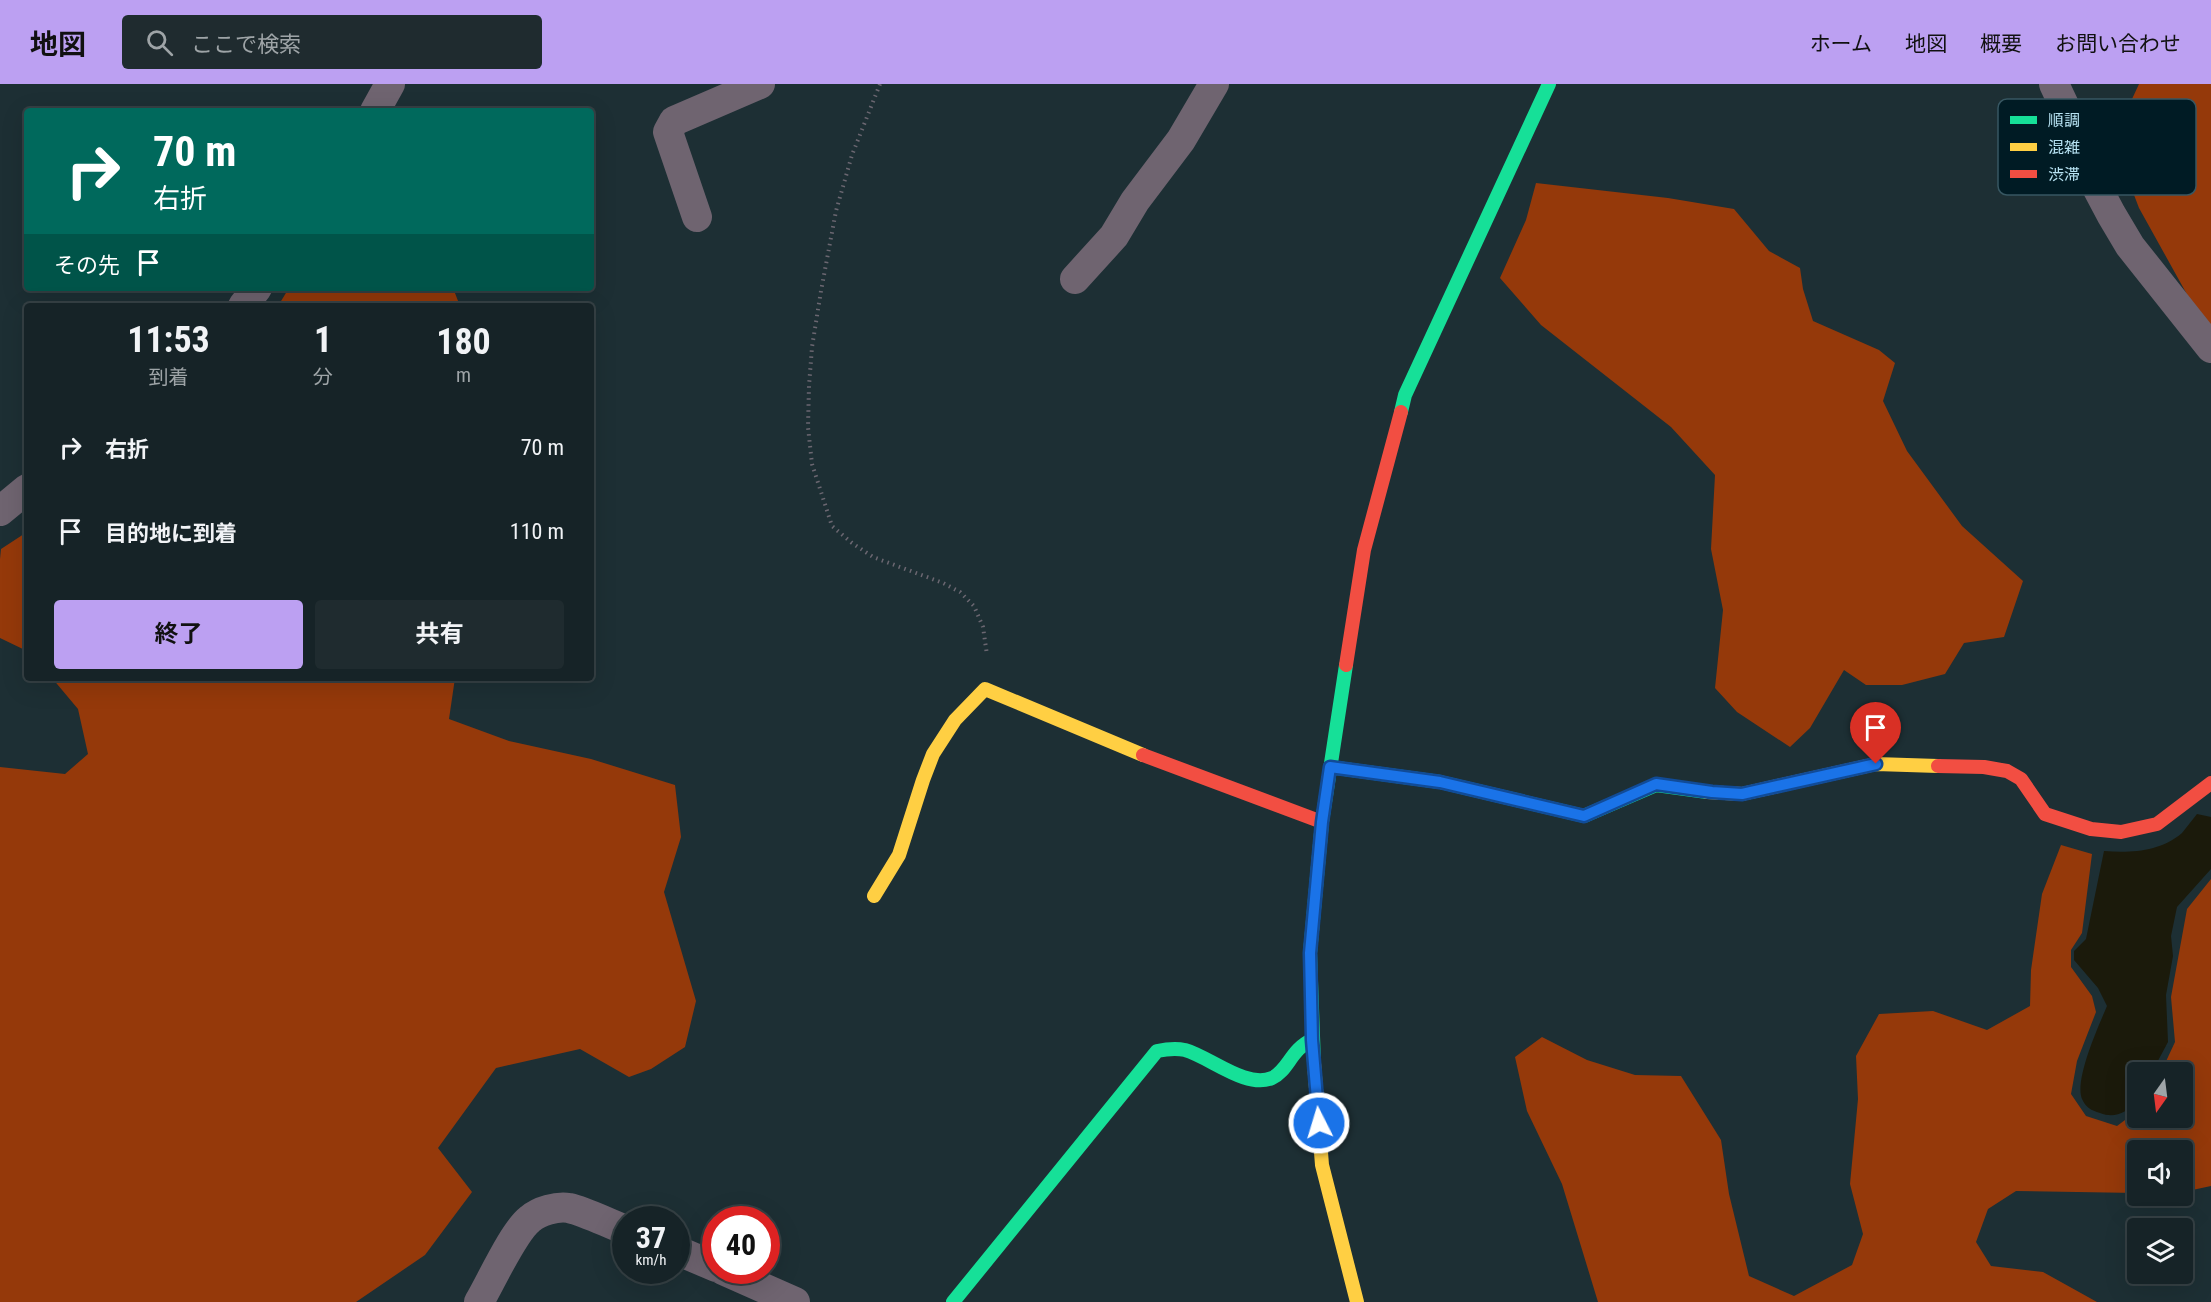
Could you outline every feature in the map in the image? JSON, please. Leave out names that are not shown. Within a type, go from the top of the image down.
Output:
[{"type":"street","points":[[377,108],[390,84]]},
{"type":"street","points":[[698,217],[668,132],[674,121],[760,84]]},
{"type":"street","points":[[1075,279],[1114,236],[1135,201],[1181,140],[1214,84]]},
{"type":"street","points":[[1357,1302],[1322,1164],[1312,1040],[1310,953],[1322,822],[1364,550],[1405,395],[1549,84]]},
{"type":"street","points":[[2054,84],[2061,99]]},
{"type":"street","points":[[2100,195],[2130,246],[2211,348]]},
{"type":"street","points":[[245,303],[255,291]]},
{"type":"street","points":[[0,511],[24,491]]},
{"type":"street","points":[[874,896],[890,874],[902,850],[920,789],[940,741],[955,718],[985,689],[1047,718],[1145,758],[1322,822]]},
{"type":"street","points":[[1330,767],[1440,782],[1584,816],[1656,784],[1742,794],[1876,764],[1984,767],[2007,771],[2021,778],[2045,814],[2091,829],[2121,832],[2157,824],[2211,783]]},
{"type":"street","points":[[953,1302],[1157,1051],[1168,1047],[1181,1048],[1234,1073],[1263,1081],[1278,1074],[1302,1043],[1312,1040]]},
{"type":"street","points":[[479,1302],[519,1230],[538,1214],[552,1209],[569,1208],[612,1225]]},
{"type":"street","points":[[754,1284],[795,1302]]},
{"type":"path","points":[[880,84],[845,177],[820,291],[812,347],[807,427],[812,464],[832,526],[873,557],[943,583],[960,592],[974,606],[983,627],[988,666],[985,689]]},
{"type":"shaded area","points":[[2139,84],[2211,84],[2211,325],[2199,316],[2134,195],[2196,195],[2196,99],[2132,99]]},
{"type":"shaded area","points":[[1536,183],[1668,198],[1734,209],[1769,251],[1800,268],[1803,289],[1813,321],[1879,350],[1895,363],[1883,401],[1907,451],[1962,526],[2023,581],[2004,637],[1964,643],[1945,674],[1902,685],[1866,685],[1844,670],[1810,728],[1790,747],[1737,712],[1715,688],[1723,610],[1711,549],[1715,475],[1671,427],[1541,325],[1500,278],[1526,220]]},
{"type":"shaded area","points":[[287,291],[454,291],[459,303],[280,303]]},
{"type":"shaded area","points":[[24,534],[24,650],[0,638],[1,549]]},
{"type":"shaded area","points":[[55,681],[455,681],[449,719],[509,741],[591,759],[675,785],[681,837],[664,892],[696,1001],[685,1047],[651,1069],[629,1077],[580,1049],[496,1068],[438,1148],[472,1192],[425,1255],[356,1302],[0,1302],[0,767],[65,774],[88,754],[78,709]]},
{"type":"shaded area","points":[[2197,814],[2211,817],[2211,869],[2177,907],[2171,936],[2173,956],[2166,995],[2168,1042],[2157,1062],[2127,1062],[2127,1110],[2120,1114],[2105,1115],[2085,1105],[2080,1090],[2088,1052],[2107,1006],[2098,988],[2074,960],[2074,951],[2086,939],[2104,851],[2124,852],[2155,848],[2182,833]]},
{"type":"shaded area","points":[[2061,845],[2092,854],[2082,933],[2071,950],[2071,967],[2092,996],[2096,1012],[2077,1061],[2071,1094],[2086,1116],[2117,1126],[2127,1118],[2127,1128],[2193,1128],[2193,1062],[2166,1062],[2175,1042],[2171,997],[2187,909],[2211,879],[2211,1186],[2193,1190],[2193,1140],[2127,1140],[2127,1193],[2016,1191],[1988,1209],[1976,1242],[1991,1266],[2043,1272],[2097,1302],[1598,1302],[1562,1184],[1527,1111],[1515,1057],[1542,1037],[1587,1060],[1635,1075],[1681,1076],[1721,1140],[1729,1194],[1749,1276],[1794,1296],[1852,1265],[1863,1234],[1850,1184],[1858,1099],[1856,1056],[1879,1014],[1933,1011],[1987,1030],[2030,1006],[2031,970],[2042,894]]},
{"type":"traffic: fast","points":[[1401,412],[1405,395],[1549,84]]},
{"type":"traffic: fast","points":[[1314,1063],[1310,953],[1322,822],[1346,665]]},
{"type":"traffic: fast","points":[[1330,767],[1440,782],[1584,816],[1656,785],[1707,792]]},
{"type":"traffic: fast","points":[[953,1302],[1157,1051],[1185,1050],[1240,1076],[1262,1080],[1277,1075],[1299,1049],[1312,1040]]},
{"type":"traffic: slow","points":[[874,896],[899,855],[933,754],[955,720],[985,689],[1143,755]]},
{"type":"traffic: slow","points":[[1707,792],[1742,794],[1876,764],[1938,766]]},
{"type":"traffic: slow","points":[[1314,1063],[1322,1165],[1357,1302]]},
{"type":"traffic: jam","points":[[1346,665],[1364,550],[1401,412]]},
{"type":"traffic: jam","points":[[1143,755],[1322,822]]},
{"type":"traffic: jam","points":[[1938,766],[1984,767],[2007,771],[2021,779],[2045,814],[2091,829],[2121,832],[2157,824],[2211,783]]},
{"type":"route","points":[[1319,1123],[1312,1040],[1310,953],[1322,822],[1330,767],[1440,782],[1584,816],[1656,784],[1742,794],[1876,764]]}]
